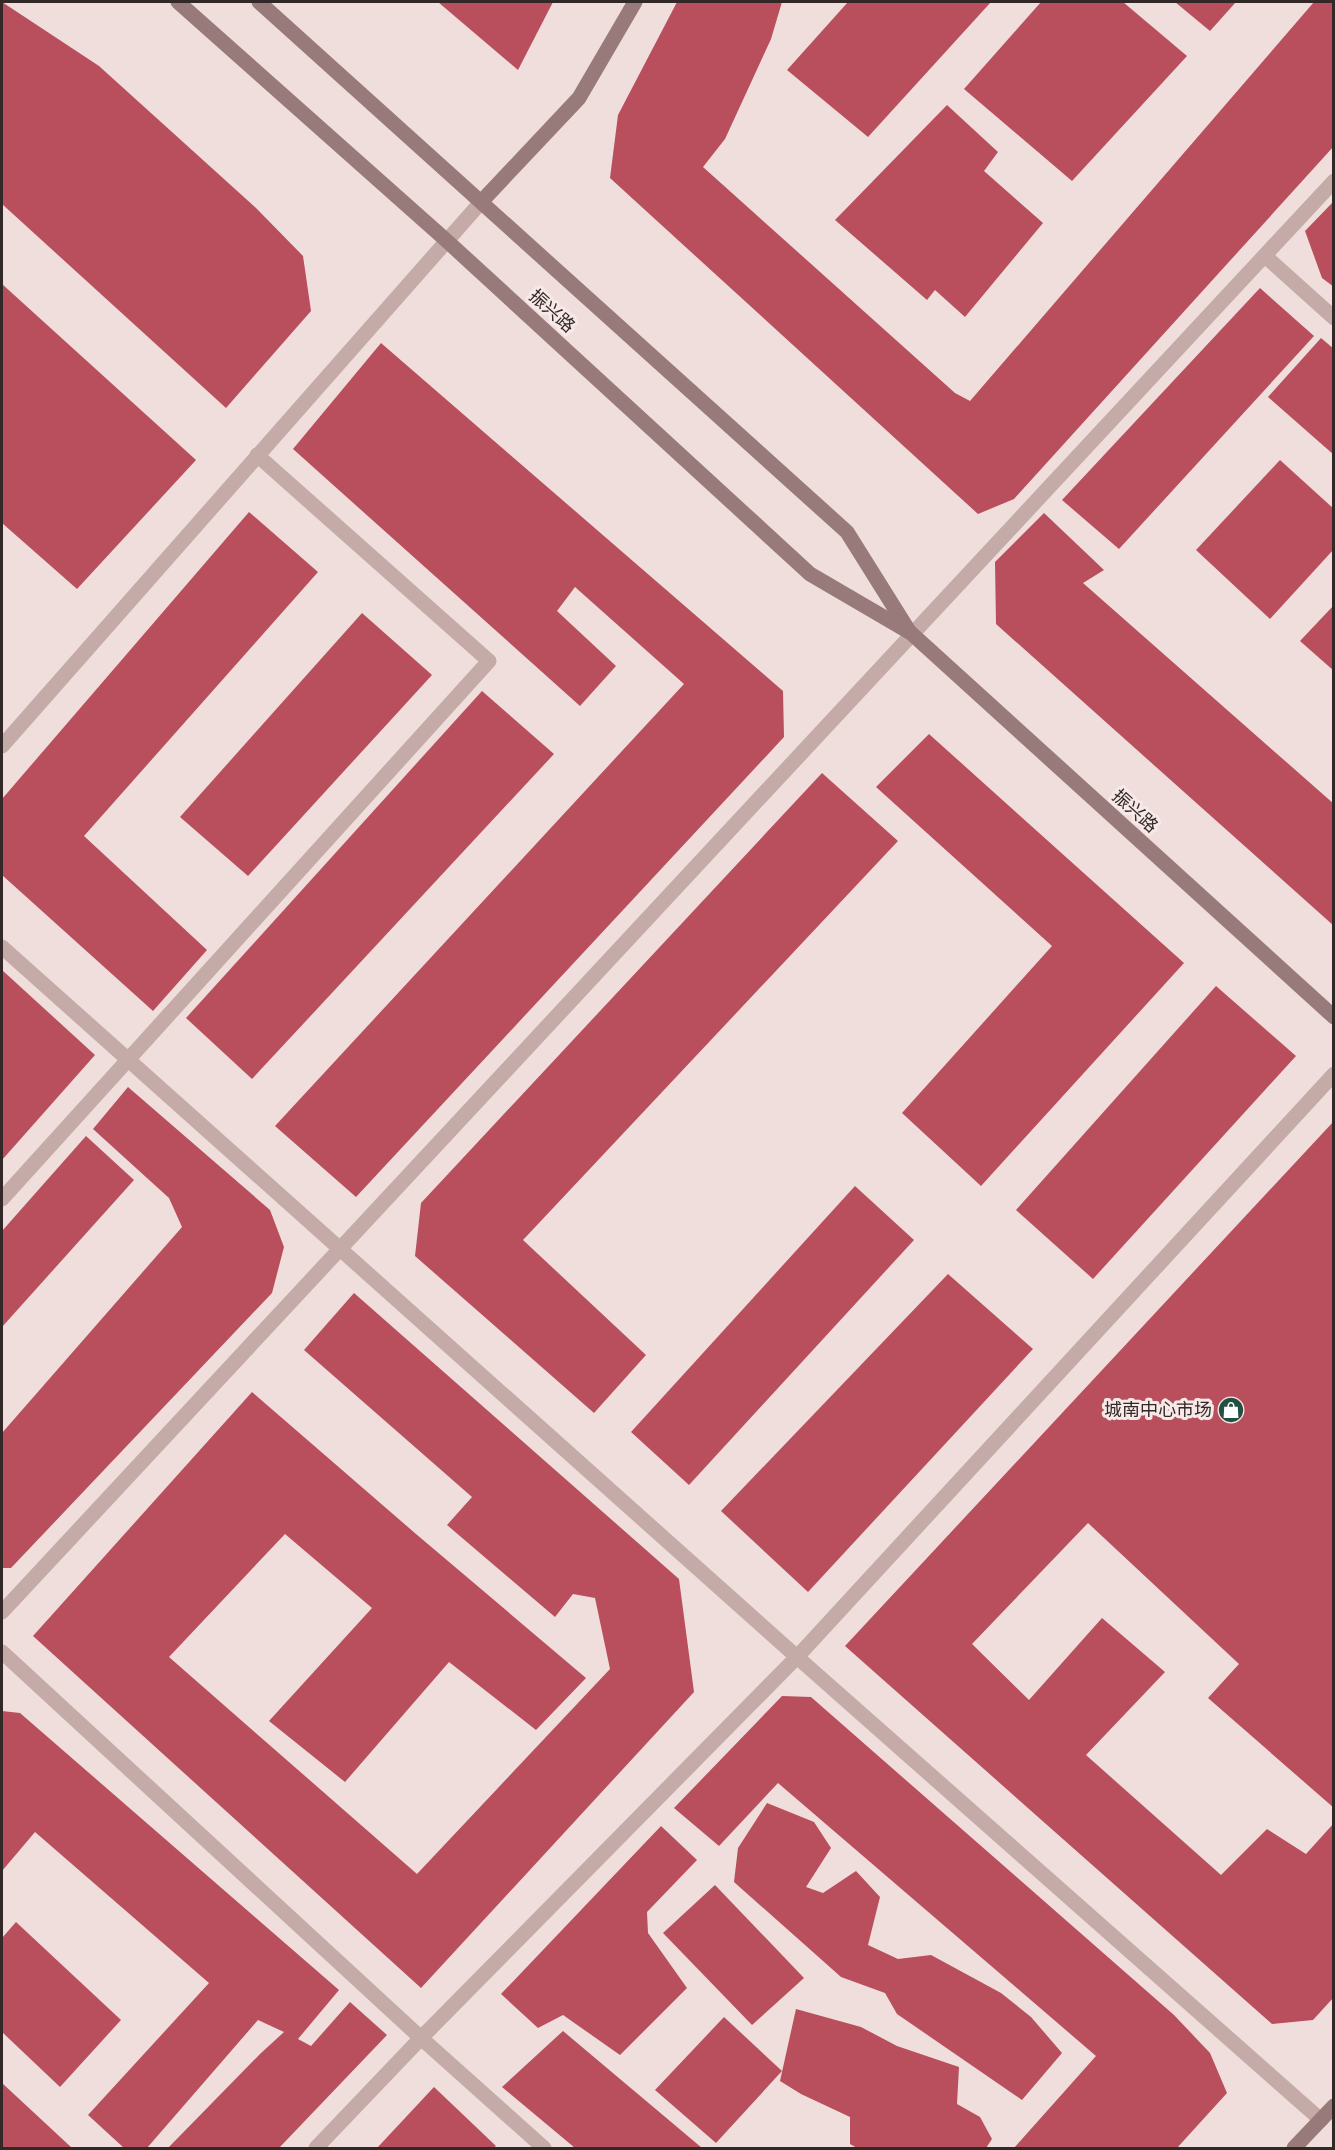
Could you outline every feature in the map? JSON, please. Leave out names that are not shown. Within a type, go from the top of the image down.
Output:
[{"type":"main road","name":"振兴路","points":[[178,2],[447,241],[810,574],[911,633],[1334,1017]]},
{"type":"main road","name":"振兴路","points":[[258,2],[482,201],[847,532],[911,633]]},
{"type":"main road","points":[[482,201],[579,98],[635,2]]},
{"type":"main road","points":[[1294,2148],[1334,2106]]},
{"type":"street","points":[[2,1612],[1334,181]]},
{"type":"street","points":[[2,746],[482,201]]},
{"type":"street","points":[[1265,256],[1334,318]]},
{"type":"street","points":[[2,1200],[489,661],[257,455]]},
{"type":"street","points":[[2,947],[797,1657],[1321,2120]]},
{"type":"street","points":[[316,2148],[421,2038],[797,1657],[1334,1074]]},
{"type":"street","points":[[2,1652],[421,2038],[544,2148]]},
{"type":"building","points":[[2,2],[99,66],[256,208],[303,256],[311,311],[226,408],[2,204]]},
{"type":"building","points":[[438,2],[553,2],[518,70]]},
{"type":"building","points":[[677,2],[782,2],[771,39],[725,139],[703,167],[955,393],[970,401],[1314,2],[1334,2],[1334,146],[1014,499],[978,514],[610,178],[618,115]]},
{"type":"building","points":[[848,2],[991,2],[868,137],[787,70]]},
{"type":"building","points":[[1041,2],[1123,2],[1187,56],[1072,181],[964,89]]},
{"type":"building","points":[[1175,2],[1236,2],[1210,31]]},
{"type":"building","points":[[947,105],[998,152],[984,171],[1043,223],[965,317],[935,290],[927,300],[835,220]]},
{"type":"building","points":[[1334,201],[1334,287],[1322,278],[1305,231]]},
{"type":"building","points":[[2,284],[196,460],[77,589],[2,523]]},
{"type":"building","points":[[1260,288],[1314,336],[1119,549],[1062,500]]},
{"type":"building","points":[[1321,338],[1334,349],[1334,455],[1268,397]]},
{"type":"building","points":[[381,343],[783,691],[784,737],[356,1197],[275,1126],[684,684],[575,587],[557,611],[616,666],[580,706],[293,449]]},
{"type":"building","points":[[1280,460],[1334,509],[1334,549],[1270,619],[1196,550]]},
{"type":"building","points":[[249,512],[318,572],[84,836],[207,950],[153,1011],[2,875],[2,799]]},
{"type":"building","points":[[1044,513],[1104,570],[1083,583],[1334,804],[1334,926],[996,624],[995,562]]},
{"type":"building","points":[[1334,605],[1334,671],[1300,641]]},
{"type":"building","points":[[362,613],[432,675],[248,876],[180,817]]},
{"type":"building","points":[[482,691],[554,754],[252,1079],[186,1018]]},
{"type":"building","points":[[929,734],[1184,963],[981,1186],[902,1113],[1052,946],[876,787]]},
{"type":"building","points":[[822,773],[898,841],[523,1240],[646,1355],[594,1413],[415,1256],[421,1203]]},
{"type":"building","points":[[2,970],[95,1055],[2,1160]]},
{"type":"building","points":[[1216,986],[1296,1056],[1093,1279],[1016,1210]]},
{"type":"building","points":[[128,1087],[270,1210],[284,1247],[272,1293],[11,1568],[2,1568],[2,1433],[182,1227],[169,1198],[93,1129]]},
{"type":"building","points":[[1334,1121],[1334,1808],[1208,1698],[1239,1664],[1088,1523],[972,1644],[1029,1700],[1102,1618],[1165,1672],[1086,1755],[1221,1875],[1267,1829],[1306,1854],[1334,1823],[1334,1997],[1313,2020],[1272,2024],[845,1646]]},
{"type":"building","points":[[86,1136],[134,1180],[2,1327],[2,1231]]},
{"type":"building","points":[[855,1186],[914,1240],[689,1485],[631,1432]]},
{"type":"building","points":[[948,1274],[1033,1349],[808,1592],[721,1511]]},
{"type":"building","points":[[354,1293],[679,1579],[694,1692],[421,1988],[33,1636],[252,1392],[586,1678],[536,1730],[449,1662],[345,1782],[269,1721],[372,1608],[285,1534],[169,1657],[417,1874],[610,1669],[595,1598],[573,1594],[555,1617],[447,1525],[472,1497],[304,1350]]},
{"type":"building","points":[[782,1696],[811,1697],[1174,2015],[1210,2053],[1227,2093],[1177,2148],[1014,2148],[1096,2056],[778,1783],[719,1846],[674,1808]]},
{"type":"building","points":[[2,1711],[20,1713],[339,1990],[298,2039],[311,2046],[350,2002],[387,2035],[279,2148],[168,2148],[284,2032],[258,2020],[147,2148],[124,2148],[88,2115],[209,1983],[35,1832],[2,1871]]},
{"type":"building","points":[[767,1803],[814,1822],[831,1848],[806,1887],[823,1893],[856,1871],[880,1897],[868,1945],[898,1959],[931,1955],[1001,1993],[1031,2017],[1062,2053],[1022,2100],[897,2014],[885,1993],[841,1977],[734,1882],[738,1848]]},
{"type":"building","points":[[661,1826],[697,1860],[647,1912],[648,1933],[687,1988],[620,2055],[563,2015],[538,2028],[501,1994]]},
{"type":"building","points":[[715,1885],[804,1978],[752,2025],[663,1933]]},
{"type":"building","points":[[16,1922],[121,2020],[60,2087],[2,2032],[2,1938]]},
{"type":"building","points":[[796,2009],[861,2027],[897,2046],[959,2067],[957,2104],[980,2117],[992,2139],[986,2148],[857,2148],[850,2144],[850,2117],[801,2094],[780,2081]]},
{"type":"building","points":[[724,2017],[782,2071],[716,2143],[655,2090]]},
{"type":"building","points":[[563,2031],[702,2148],[575,2148],[502,2087]]},
{"type":"building","points":[[2,2083],[72,2148],[2,2148]]},
{"type":"building","points":[[434,2087],[496,2146],[493,2148],[377,2148]]},
{"type":"place","name":"城南中心市场","points":[[1231,1410]]}]
